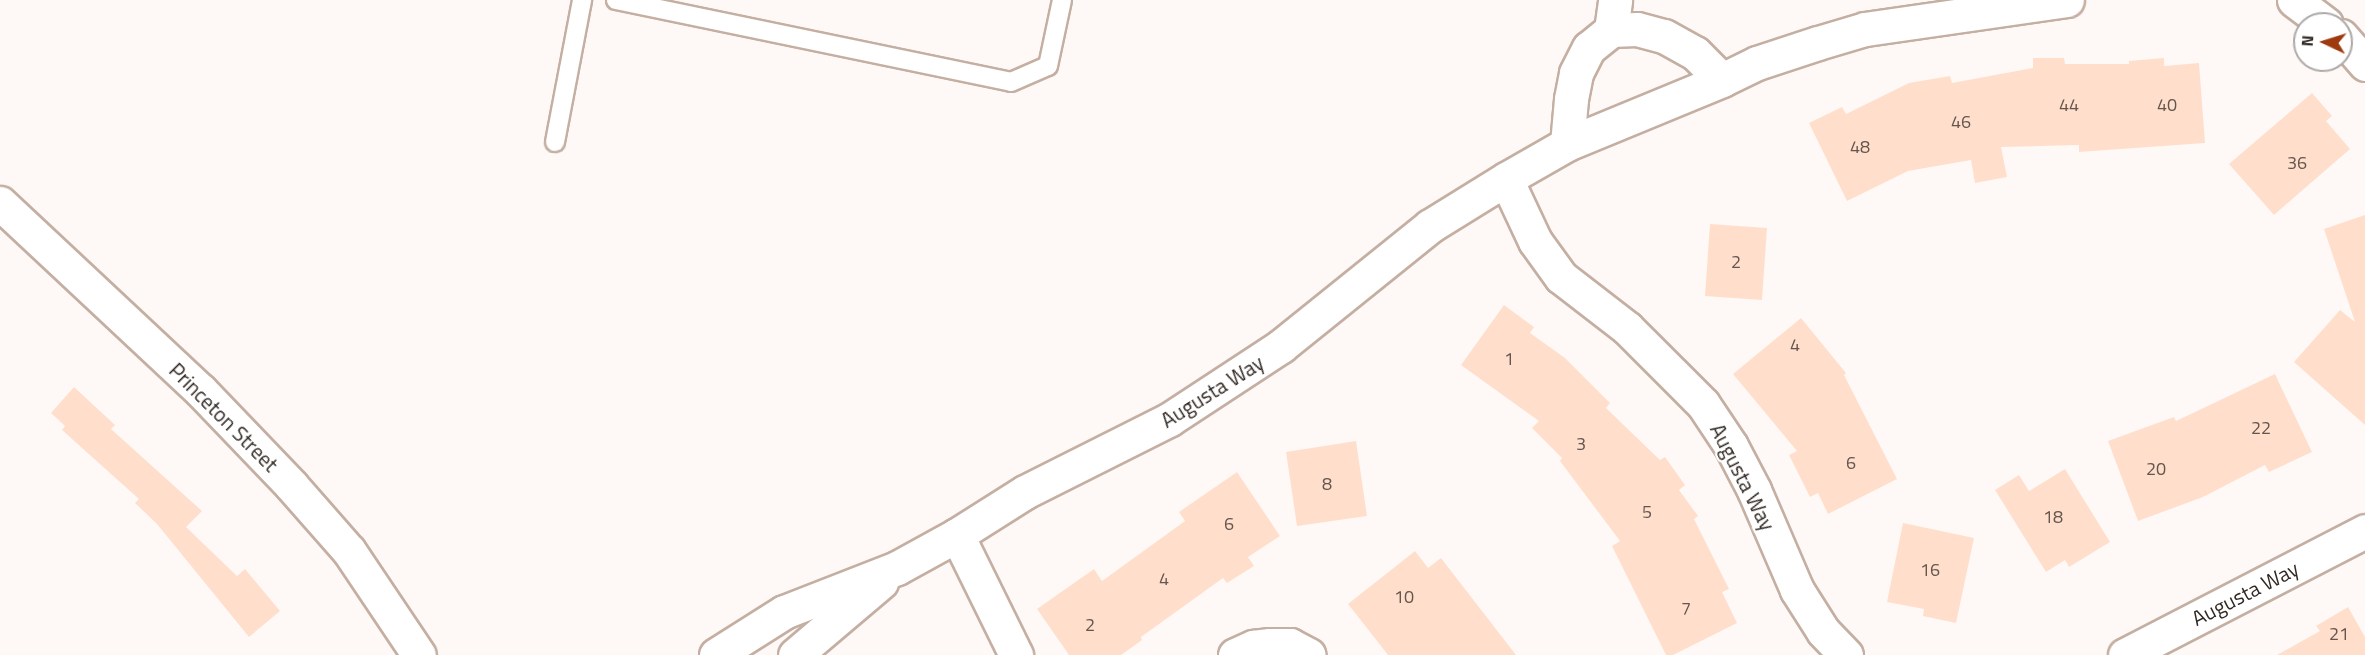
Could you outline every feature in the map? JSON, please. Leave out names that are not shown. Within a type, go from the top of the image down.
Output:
[{"type":"street","name":"Augusta Way","points":[[716,655],[784,612],[897,568],[957,535],[1025,492],[1170,419],[1221,388],[1281,346],[1430,226],[1568,144],[1722,80],[1757,63],[1865,29],[2067,0]]},
{"type":"street","points":[[2294,0],[2310,12]]},
{"type":"street","points":[[1568,144],[1571,99],[1576,73],[1589,48],[1613,15],[1637,29],[1664,36],[1695,53],[1722,80]]},
{"type":"street","points":[[2353,50],[2365,64]]},
{"type":"street","name":"Augusta Way","points":[[1506,179],[1535,241],[1561,278],[1627,328],[1703,404],[1731,446],[1754,490],[1797,590],[1823,631],[1846,655]]},
{"type":"street","name":"Princeton Street","points":[[7,218],[200,390],[291,485],[349,551],[419,655]]},
{"type":"street","name":"Augusta Way","points":[[2125,655],[2365,531]]},
{"type":"street","points":[[957,535],[1016,655]]},
{"type":"street","name":"Augusta Way","points":[[795,655],[897,568]]},
{"type":"street","points":[[1235,655],[1253,647],[1290,645],[1309,655]]},
{"type":"lane","points":[[555,141],[582,0]]},
{"type":"lane","points":[[616,0],[1011,82],[1048,66],[1062,0]]},
{"type":"building","points":[[2033,58],[2064,58],[2065,64],[2129,64],[2129,61],[2164,58],[2164,66],[2199,63],[2205,143],[2079,152],[2079,145],[2001,147],[2007,177],[1975,183],[1971,160],[1908,171],[1847,201],[1809,123],[1842,107],[1846,114],[1909,83],[1950,76],[1952,83],[2033,68]]},
{"type":"building","points":[[2312,93],[2332,116],[2326,121],[2350,149],[2274,215],[2229,164]]},
{"type":"building","points":[[2365,215],[2365,425],[2294,362],[2340,310],[2355,322],[2324,229]]},
{"type":"building","points":[[1710,224],[1767,228],[1762,300],[1705,296]]},
{"type":"building","points":[[1504,305],[1534,327],[1530,333],[1565,358],[1610,403],[1606,408],[1660,460],[1665,457],[1685,485],[1679,490],[1698,516],[1694,519],[1729,589],[1722,592],[1737,623],[1673,655],[1666,655],[1612,546],[1620,541],[1560,461],[1562,458],[1532,428],[1539,421],[1461,365]]},
{"type":"building","points":[[1801,318],[1846,373],[1844,375],[1897,479],[1828,514],[1818,493],[1810,497],[1789,455],[1797,451],[1733,374]]},
{"type":"building","points":[[2275,374],[2312,452],[2269,472],[2265,465],[2203,497],[2138,521],[2108,441],[2174,417],[2176,421]]},
{"type":"building","points":[[74,387],[115,425],[111,429],[202,511],[186,527],[237,576],[245,569],[280,611],[249,637],[157,524],[135,503],[139,499],[62,430],[65,426],[51,413]]},
{"type":"building","points":[[1356,441],[1367,516],[1297,526],[1286,452]]},
{"type":"building","points":[[2065,469],[2110,542],[2069,567],[2065,560],[2046,572],[1995,490],[2019,475],[2029,491]]},
{"type":"building","points":[[1237,472],[1280,536],[1248,557],[1254,566],[1227,583],[1223,578],[1141,637],[1142,640],[1121,655],[1069,655],[1037,609],[1094,569],[1102,581],[1185,521],[1179,512]]},
{"type":"building","points":[[1903,523],[1974,538],[1956,623],[1923,616],[1924,609],[1887,602]]},
{"type":"building","points":[[1415,551],[1428,568],[1441,558],[1516,655],[1388,655],[1348,604]]},
{"type":"building","points":[[2348,607],[2365,637],[2365,655],[2277,655],[2320,631],[2316,626]]}]
